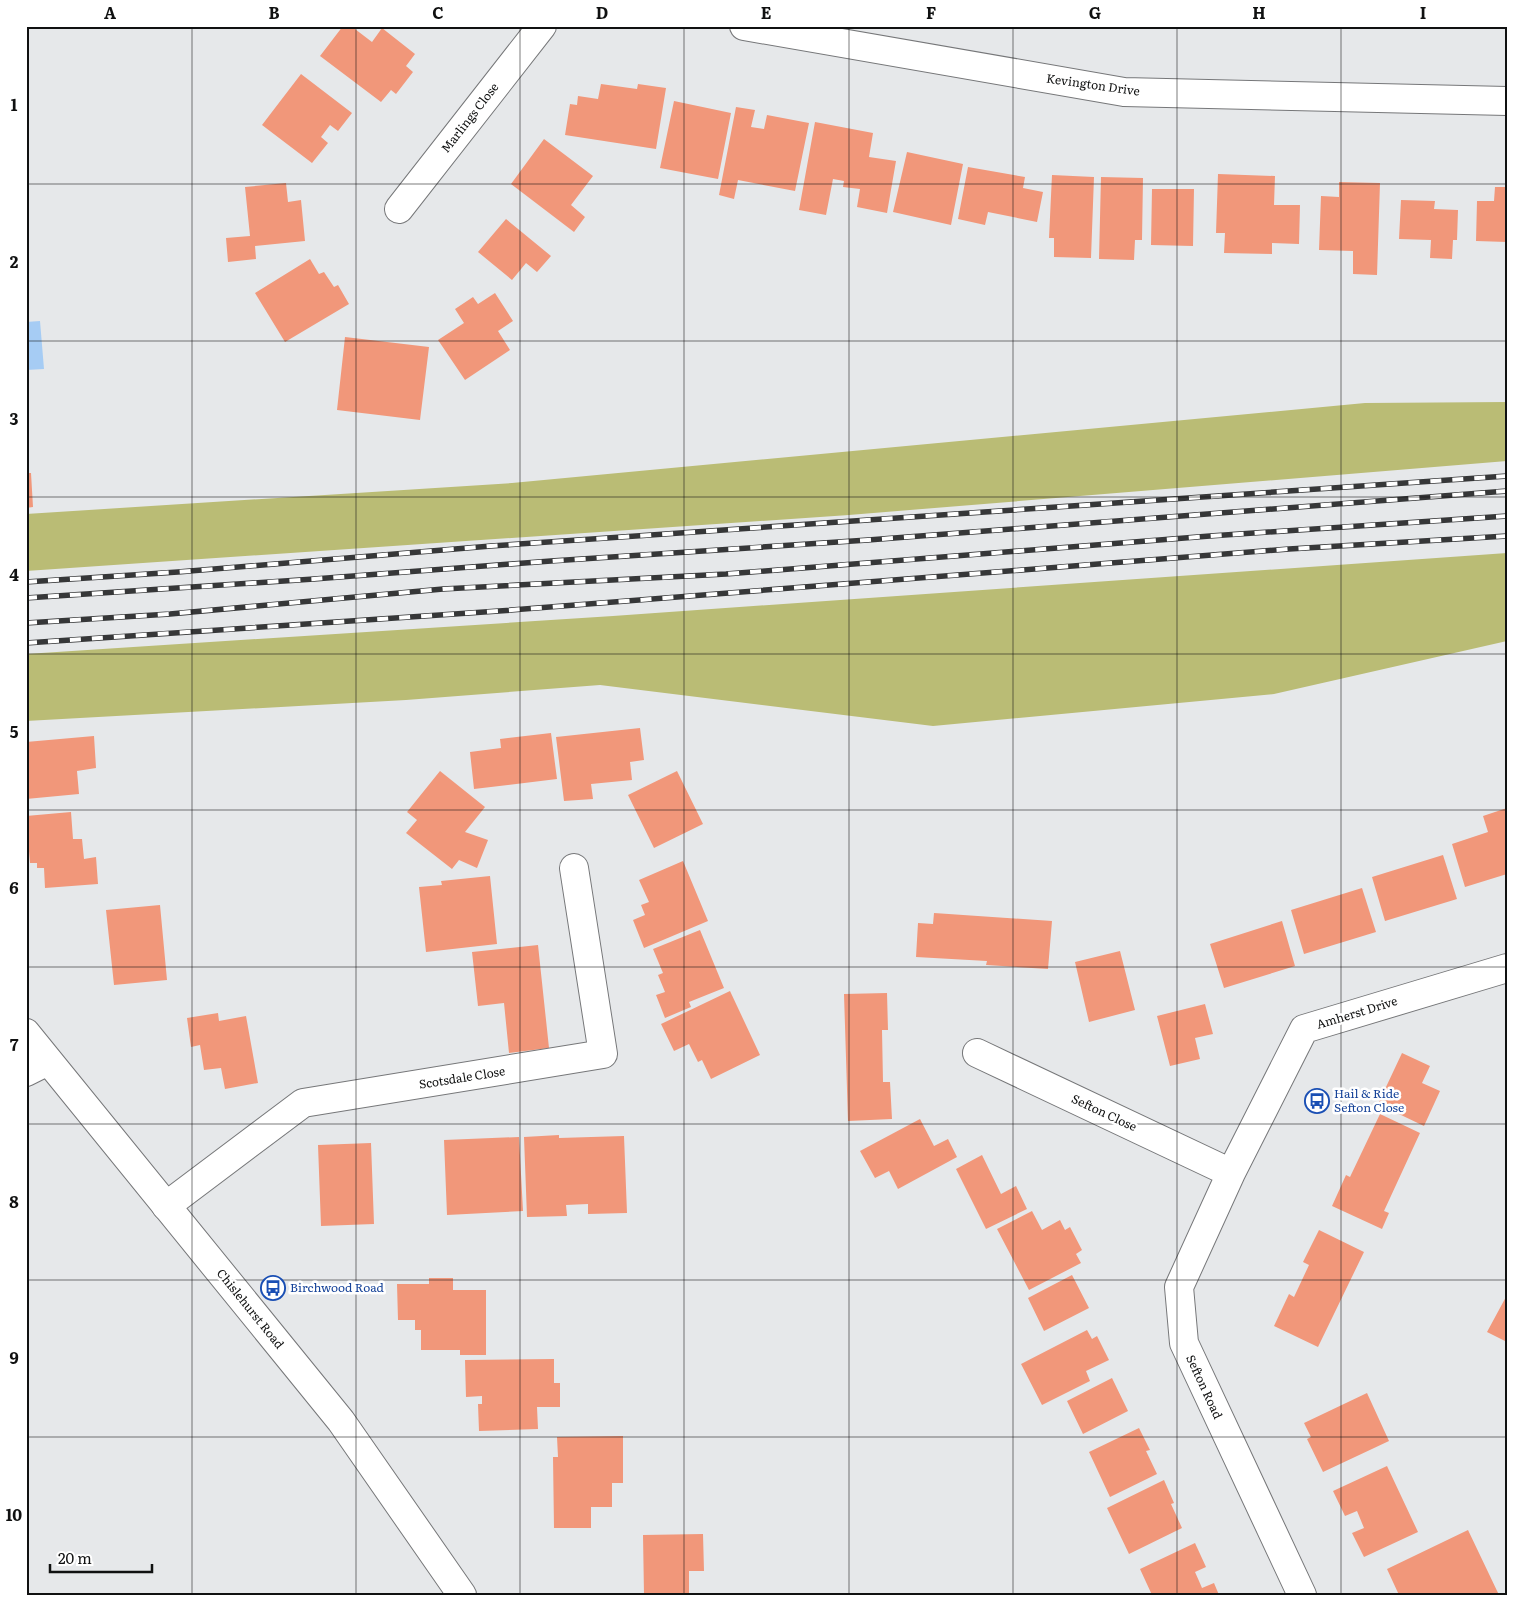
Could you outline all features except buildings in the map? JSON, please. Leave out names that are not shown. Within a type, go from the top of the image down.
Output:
[{"type":"street","name":"Marlings Close","points":[[399,209],[542,26]]},
{"type":"street","name":"Kevington Drive","points":[[744,26],[1124,92],[1507,101]]},
{"type":"street","name":"Scotsdale Close","points":[[166,1206],[303,1104],[603,1054],[574,868]]},
{"type":"street","name":"Amherst Drive","points":[[1231,1172],[1304,1029],[1507,968]]},
{"type":"street","name":"Chislehurst Road","points":[[26,1033],[37,1066],[166,1206],[341,1421],[462,1595]]},
{"type":"street","name":"Sefton Close","points":[[977,1053],[1231,1172]]},
{"type":"street","name":"Sefton Road","points":[[1231,1172],[1179,1287],[1184,1343],[1302,1595]]},
{"type":"green space","points":[[1507,402],[1507,461],[849,515],[26,571],[26,514],[512,483],[1365,403]]},
{"type":"green space","points":[[1507,553],[1507,641],[1274,694],[933,726],[600,685],[406,700],[26,721],[26,654],[613,616]]},
{"type":"water","points":[[40,321],[44,369],[26,370],[26,322]]},
{"type":"railway","points":[[26,582],[178,572],[491,546],[1507,476]]},
{"type":"railway","points":[[26,598],[868,540],[1507,491]]},
{"type":"railway","points":[[26,623],[170,614],[443,589],[726,574],[1210,536],[1507,516]]},
{"type":"railway","points":[[26,643],[499,611],[1289,549],[1507,536]]},
{"type":"place","name":"Hail & Ride Sefton Close","points":[[1317,1101]]},
{"type":"place","name":"Birchwood Road","points":[[273,1288]]}]
